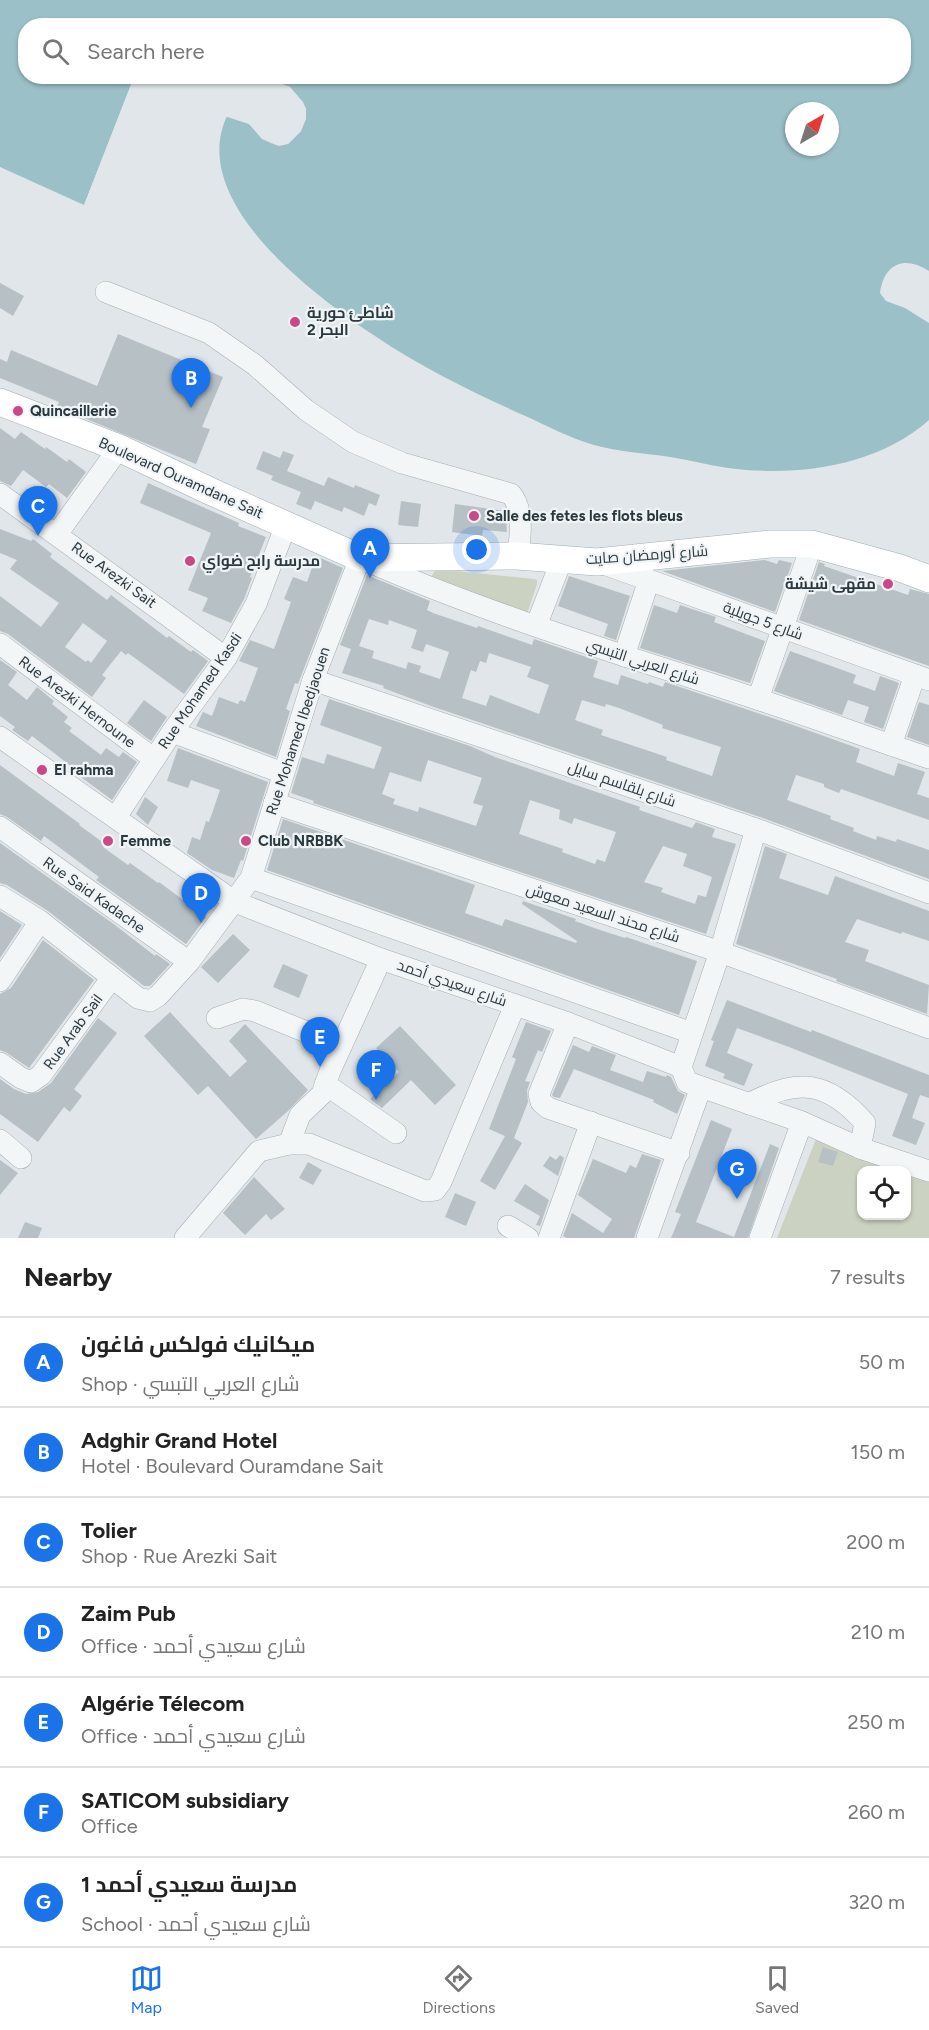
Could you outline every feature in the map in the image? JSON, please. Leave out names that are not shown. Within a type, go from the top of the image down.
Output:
[{"type":"main road","name":"Boulevard Ouramdane Sait","points":[[0,402],[119,448],[360,558]]},
{"type":"main road","name":"شارع أورمضان صايت","points":[[360,558],[517,556],[597,562],[770,544],[812,544],[900,568],[929,579]]},
{"type":"street","points":[[106,292],[209,333],[255,366],[306,410],[353,442],[402,463],[511,494],[518,503],[520,543],[517,556]]},
{"type":"street","points":[[57,534],[119,448]]},
{"type":"street","name":"Rue Arezki Sait","points":[[0,494],[226,658]]},
{"type":"street","name":"Rue Mohamed Kasdi","points":[[116,817],[172,732],[226,658],[256,604],[286,525]]},
{"type":"street","points":[[758,699],[812,544]]},
{"type":"street","name":"شارع العربي التبسي","points":[[360,558],[428,588],[536,626],[929,758]]},
{"type":"street","name":"Rue Mohamed Ibedjaouen","points":[[111,979],[138,998],[150,1001],[158,996],[189,962],[235,902],[250,878],[313,680],[360,558]]},
{"type":"street","points":[[536,626],[562,559]]},
{"type":"street","name":"شارع 5 جويلية","points":[[597,562],[922,677]]},
{"type":"street","points":[[624,656],[649,580]]},
{"type":"street","name":"Rue Arezki Hernoune","points":[[0,644],[154,759]]},
{"type":"street","points":[[891,745],[922,677]]},
{"type":"street","name":"شارع بلقاسم سايل","points":[[313,680],[756,829],[929,893]]},
{"type":"street","points":[[172,732],[283,773]]},
{"type":"street","name":"شارع سعيدي أحمد","points":[[0,737],[235,902],[381,959],[568,1023],[681,1066],[687,1082],[701,1088],[802,1122],[860,1148],[929,1172]]},
{"type":"street","name":"شارع محند السعيد معوش","points":[[274,803],[720,952],[929,1028]]},
{"type":"street","name":"Rue Said Kadache","points":[[0,827],[189,962]]},
{"type":"street","points":[[681,1066],[720,952],[756,829]]},
{"type":"street","points":[[250,878],[692,1034]]},
{"type":"street","points":[[0,896],[40,921],[111,979]]},
{"type":"street","points":[[0,981],[40,921]]},
{"type":"street","points":[[289,1144],[300,1115],[322,1094],[341,1046],[381,959]]},
{"type":"street","name":"Rue Arab Sail","points":[[0,1063],[21,1078],[31,1082],[41,1075],[111,979]]},
{"type":"street","points":[[185,1238],[259,1151],[289,1144],[309,1144],[425,1191],[435,1190],[441,1182],[515,1005]]},
{"type":"street","points":[[217,1018],[243,1009],[255,1011],[341,1046]]},
{"type":"street","points":[[568,1023],[539,1094],[541,1102],[548,1108],[679,1153]]},
{"type":"street","points":[[325,1084],[396,1133]]},
{"type":"street","points":[[749,1104],[783,1088],[800,1086],[834,1094],[852,1108],[865,1124],[860,1148]]},
{"type":"street","points":[[647,1238],[701,1088]]},
{"type":"street","points":[[549,1238],[591,1122]]},
{"type":"street","points":[[760,1238],[802,1122]]},
{"type":"street","points":[[0,1140],[21,1158]]},
{"type":"street","points":[[508,1226],[528,1238]]},
{"type":"green space","points":[[436,569],[534,579],[537,580],[537,584],[527,614],[431,577]]},
{"type":"green space","points":[[816,1139],[894,1166],[857,1166],[857,1220],[911,1220],[911,1172],[929,1178],[929,1238],[777,1238]]},
{"type":"water","points":[[0,0],[929,0],[929,271],[912,263],[897,265],[886,275],[880,293],[886,301],[905,308],[929,323],[929,420],[908,436],[885,449],[860,458],[834,465],[781,471],[728,468],[613,449],[576,439],[429,369],[349,319],[321,297],[263,243],[240,212],[225,181],[219,148],[227,116],[248,124],[263,137],[275,143],[288,144],[301,131],[306,109],[290,87],[282,84],[911,84],[911,18],[18,18],[18,84],[131,84],[84,205],[0,167]]},
{"type":"pier","points":[[131,84],[134,84],[86,206],[83,208]]},
{"type":"pier","points":[[275,84],[290,87],[303,102],[306,119],[301,131],[288,144],[279,146],[271,143],[262,139],[249,124],[224,116],[228,113],[250,121],[263,136],[279,143],[292,137],[299,129],[303,118],[301,103],[289,89]]},
{"type":"building","points":[[0,283],[24,296],[13,316],[0,308]]},
{"type":"building","points":[[118,334],[223,377],[202,427],[210,429],[196,464],[57,407],[59,402],[0,378],[0,359],[7,362],[11,350],[97,386]]},
{"type":"building","points":[[0,428],[15,439],[21,432],[67,462],[69,459],[86,472],[67,498],[49,484],[46,487],[23,470],[11,486],[0,481]]},
{"type":"building","points":[[263,451],[280,458],[283,451],[294,455],[287,471],[324,486],[328,477],[354,488],[355,485],[380,495],[376,506],[369,503],[364,516],[344,507],[342,512],[315,501],[311,510],[296,504],[301,492],[271,480],[273,476],[256,469]]},
{"type":"building","points":[[148,483],[266,537],[244,599],[231,623],[202,611],[208,598],[188,590],[211,533],[140,503]]},
{"type":"building","points":[[401,501],[421,504],[418,527],[398,525]]},
{"type":"building","name":"Salle des fetes les flots bleus","points":[[455,504],[505,511],[507,532],[483,530],[482,536],[452,532]]},
{"type":"building","points":[[0,529],[31,541],[33,539],[52,554],[50,557],[107,600],[111,595],[167,638],[169,636],[208,661],[184,694],[128,653],[126,655],[121,651],[102,675],[106,678],[92,697],[8,634],[0,631],[0,596],[41,627],[59,603],[10,569],[17,560],[0,553]],"holes":[[[83,623],[107,641],[91,663],[65,647]]]},
{"type":"building","points":[[316,556],[343,568],[298,684],[295,683],[286,709],[290,711],[276,757],[196,726],[203,712],[212,716],[219,697],[238,704],[240,700],[245,702],[258,668],[239,661],[250,640],[274,649],[291,602],[284,599],[293,577],[307,582]]},
{"type":"building","points":[[765,560],[777,564],[779,560],[792,563],[775,612],[662,571]]},
{"type":"building","points":[[819,562],[825,564],[824,566],[908,595],[910,589],[929,594],[929,666],[799,620]]},
{"type":"building","points":[[367,575],[430,601],[427,610],[433,613],[532,645],[534,639],[598,661],[593,677],[618,685],[621,675],[663,687],[665,682],[860,749],[856,762],[894,776],[898,763],[925,772],[917,794],[929,798],[929,820],[841,789],[839,793],[824,787],[824,784],[796,775],[787,800],[831,816],[830,819],[876,840],[877,836],[896,842],[897,839],[929,850],[929,879],[760,817],[431,706],[383,688],[384,686],[342,673],[351,649],[340,645]],"holes":[[[369,619],[388,625],[389,620],[417,630],[411,648],[423,652],[426,644],[449,652],[440,679],[419,672],[421,666],[408,662],[406,669],[372,658],[374,651],[359,646]],[[489,653],[531,667],[527,677],[549,685],[539,714],[490,695],[486,706],[462,698],[471,670],[476,672],[480,661],[486,663]],[[582,700],[605,707],[606,704],[663,725],[662,728],[721,747],[712,776],[666,760],[667,757],[601,735],[603,730],[575,720]]]},
{"type":"building","points":[[569,576],[630,596],[616,640],[604,636],[608,624],[558,606]]},
{"type":"building","points":[[654,605],[677,613],[680,605],[716,617],[714,622],[765,641],[750,683],[640,648]]},
{"type":"building","points":[[790,651],[856,675],[853,683],[875,691],[880,676],[899,683],[883,729],[864,722],[869,707],[848,700],[842,715],[774,691]]},
{"type":"building","points":[[0,660],[17,672],[8,685],[27,700],[37,687],[68,717],[64,722],[72,728],[69,731],[101,755],[106,748],[119,757],[123,752],[137,762],[112,800],[74,772],[76,770],[32,736],[28,741],[12,730],[15,727],[0,716]]},
{"type":"building","points":[[329,699],[470,746],[692,828],[696,822],[715,829],[712,837],[736,844],[706,934],[313,803],[314,801],[291,793],[302,757],[324,764],[327,754],[374,769],[382,747],[320,725]],"holes":[[[428,760],[482,778],[473,803],[483,806],[476,826],[419,807],[418,812],[393,804],[395,799],[382,794],[390,772],[421,782]],[[530,800],[560,810],[559,819],[572,824],[574,818],[616,832],[605,862],[597,859],[595,864],[562,852],[563,849],[519,834]],[[663,846],[687,854],[683,866],[712,877],[706,897],[698,895],[695,904],[661,892],[663,888],[644,882]]]},
{"type":"building","points":[[144,700],[167,717],[151,741],[127,723]]},
{"type":"building","points":[[919,702],[929,705],[929,745],[907,737]]},
{"type":"building","points":[[178,748],[268,782],[243,861],[241,860],[234,878],[212,870],[187,853],[192,837],[200,840],[220,790],[191,780],[188,788],[167,781]]},
{"type":"building","points":[[0,765],[80,824],[105,844],[103,847],[128,865],[130,863],[159,882],[206,917],[186,944],[96,880],[99,877],[44,836],[41,841],[0,814]]},
{"type":"building","points":[[145,797],[158,807],[148,825],[136,814]]},
{"type":"building","points":[[283,819],[475,885],[465,913],[502,926],[505,919],[576,943],[577,941],[522,904],[523,901],[576,919],[575,921],[600,930],[697,961],[679,1015],[267,870]]},
{"type":"building","points":[[0,843],[155,956],[156,954],[170,964],[150,986],[144,986],[48,911],[0,883]]},
{"type":"building","points":[[765,846],[787,854],[779,878],[828,895],[835,876],[929,911],[929,941],[857,919],[845,942],[869,950],[865,961],[929,985],[927,1014],[836,981],[837,979],[736,944]]},
{"type":"building","points":[[0,911],[22,925],[0,958]]},
{"type":"building","points":[[233,934],[250,950],[218,983],[201,967]]},
{"type":"building","points":[[43,940],[94,980],[29,1068],[0,1050],[0,994],[11,988]]},
{"type":"building","points":[[283,964],[308,975],[299,998],[273,987]]},
{"type":"building","points":[[727,1000],[929,1075],[929,1098],[920,1095],[912,1118],[925,1123],[916,1145],[892,1136],[908,1094],[789,1047],[737,1028],[727,1053],[753,1064],[744,1086],[723,1078],[725,1074],[705,1066],[714,1041],[711,1040]]},
{"type":"building","points":[[170,1012],[230,1077],[247,1061],[229,1041],[245,1024],[308,1090],[256,1139],[208,1086],[198,1095],[144,1036]]},
{"type":"building","points":[[98,1018],[117,1033],[74,1089],[82,1096],[70,1112],[64,1107],[38,1142],[0,1114],[0,1079],[26,1094],[38,1092],[51,1083]]},
{"type":"building","points":[[526,1022],[551,1031],[542,1052],[538,1050],[525,1081],[530,1082],[527,1090],[528,1102],[514,1138],[522,1143],[495,1190],[480,1181],[505,1136],[489,1129],[516,1059],[512,1057]]},
{"type":"building","points":[[400,1026],[456,1085],[435,1105],[411,1080],[382,1108],[370,1099],[399,1072],[376,1048]]},
{"type":"building","points":[[573,1045],[589,1052],[592,1046],[616,1055],[610,1070],[643,1082],[647,1071],[671,1077],[678,1091],[685,1095],[677,1114],[653,1102],[654,1100],[574,1069],[560,1098],[554,1097],[552,1095]]},
{"type":"building","points":[[711,1120],[732,1129],[696,1222],[734,1237],[770,1144],[779,1148],[748,1238],[671,1238],[681,1214],[675,1212]]},
{"type":"building","points":[[823,1147],[838,1152],[833,1166],[818,1162]]},
{"type":"building","points":[[642,1154],[661,1160],[634,1238],[567,1238],[563,1236],[572,1213],[603,1233],[612,1219],[578,1195],[593,1159],[626,1173],[630,1165],[636,1168]]},
{"type":"building","points":[[560,1155],[564,1158],[558,1176],[543,1166],[550,1156],[556,1160]]},
{"type":"building","points":[[0,1160],[18,1173],[0,1195]]},
{"type":"building","points":[[308,1162],[322,1170],[313,1185],[299,1178]]},
{"type":"building","points":[[254,1177],[285,1209],[271,1220],[266,1214],[245,1235],[223,1213]]},
{"type":"building","points":[[525,1184],[549,1200],[540,1226],[536,1225],[540,1216],[514,1201]]},
{"type":"building","points":[[455,1193],[476,1202],[466,1226],[445,1217]]},
{"type":"building","points":[[25,1222],[42,1228],[38,1238],[18,1238]]},
{"type":"place","name":"شاطئ حورية البحر 2","points":[[295,322]]},
{"type":"place","name":"Adghir Grand Hotel","points":[[191,408]]},
{"type":"place","name":"Quincaillerie","points":[[18,411]]},
{"type":"place","name":"Salle des fetes les flots bleus","points":[[474,516]]},
{"type":"place","name":"Tolier","points":[[38,536]]},
{"type":"place","name":"مدرسة رابح ضواي","points":[[190,561]]},
{"type":"place","name":"ميكانيك فولكس فاغون","points":[[370,578]]},
{"type":"place","name":"مقهى شيشة","points":[[888,584]]},
{"type":"place","name":"El rahma","points":[[42,770]]},
{"type":"place","name":"Femme","points":[[108,841]]},
{"type":"place","name":"Club NRBBK","points":[[246,841]]},
{"type":"place","name":"Zaim Pub","points":[[201,923]]},
{"type":"place","name":"Algérie Télecom","points":[[320,1067]]},
{"type":"place","name":"SATICOM subsidiary","points":[[376,1100]]},
{"type":"place","name":"مدرسة سعيدي أحمد 1","points":[[737,1199]]}]
